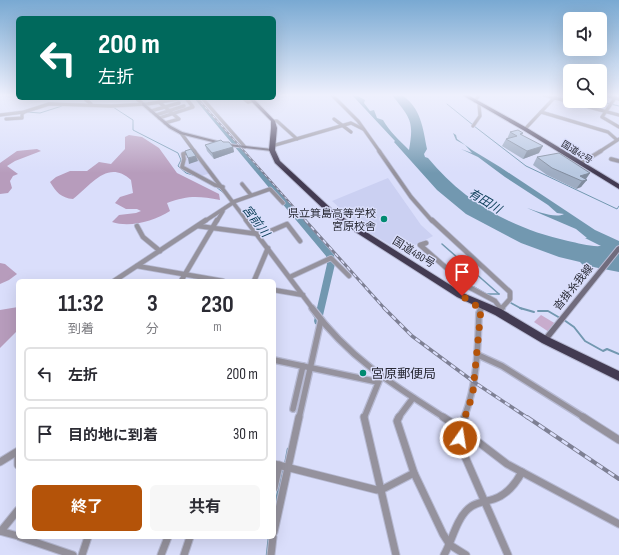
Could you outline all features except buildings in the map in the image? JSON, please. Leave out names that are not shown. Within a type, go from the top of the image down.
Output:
[{"type":"highway","points":[[272,148],[274,128],[273,121]]},
{"type":"highway","name":"国道42号","points":[[510,121],[581,163],[619,188]]},
{"type":"highway","name":"国道480号","points":[[272,148],[275,158],[282,166],[334,215],[460,294],[499,311],[508,318],[619,376]]},
{"type":"street","points":[[163,121],[181,133],[226,145],[272,148],[342,125],[352,123],[364,129]]},
{"type":"street","points":[[165,123],[173,121]]},
{"type":"street","points":[[223,121],[245,146]]},
{"type":"street","points":[[273,121],[277,121],[297,139]]},
{"type":"street","points":[[337,121],[351,132]]},
{"type":"street","points":[[356,121],[364,129],[408,191],[434,224],[510,292],[510,299],[499,311],[495,301],[467,286],[420,245],[426,243]]},
{"type":"street","points":[[473,126],[477,121]]},
{"type":"street","points":[[525,129],[533,121]]},
{"type":"street","points":[[571,121],[608,132],[618,140],[581,163]]},
{"type":"street","points":[[609,121],[619,127]]},
{"type":"street","points":[[181,133],[223,187],[321,320],[342,344],[379,379],[413,398],[460,428],[507,464],[619,524]]},
{"type":"street","points":[[195,150],[183,154],[184,159],[182,166],[189,172],[202,176],[217,187],[223,187]]},
{"type":"street","points":[[611,159],[619,161]]},
{"type":"street","points":[[202,176],[212,173]]},
{"type":"street","points":[[242,184],[251,196]]},
{"type":"street","points":[[117,279],[233,202],[270,189],[283,203]]},
{"type":"street","points":[[182,279],[224,209]]},
{"type":"street","points":[[198,226],[258,235],[287,224],[300,241]]},
{"type":"street","points":[[137,226],[142,237],[160,251]]},
{"type":"street","points":[[255,279],[268,248]]},
{"type":"street","name":"沓掛糸我線","points":[[546,338],[619,248]]},
{"type":"street","points":[[290,277],[331,258],[349,276]]},
{"type":"street","points":[[137,266],[212,279]]},
{"type":"street","points":[[451,272],[461,266]]},
{"type":"street","points":[[276,290],[303,295]]},
{"type":"street","points":[[460,294],[481,309],[508,318]]},
{"type":"street","points":[[481,309],[478,355],[472,398],[460,428],[460,438],[463,452],[508,555]]},
{"type":"street","points":[[276,523],[321,320]]},
{"type":"street","points":[[478,355],[502,366],[619,440]]},
{"type":"street","points":[[276,360],[311,368],[379,379]]},
{"type":"street","points":[[293,409],[303,366]]},
{"type":"street","points":[[379,379],[364,418],[396,555]]},
{"type":"street","points":[[413,398],[400,414],[397,421],[414,473],[443,534],[450,545],[466,555]]},
{"type":"street","points":[[0,462],[16,453]]},
{"type":"street","points":[[277,465],[377,490],[414,473]]},
{"type":"street","points":[[444,555],[466,510],[475,503],[498,497],[511,486],[522,472]]},
{"type":"street","points":[[16,512],[1,531],[16,536]]},
{"type":"street","points":[[25,539],[73,555]]},
{"type":"street","points":[[82,555],[87,539]]},
{"type":"street","points":[[161,555],[167,539]]},
{"type":"street","points":[[184,555],[189,539]]},
{"type":"street","points":[[271,555],[273,539]]},
{"type":"shaded area","points":[[376,121],[383,121],[391,132],[409,150],[411,133],[410,121],[421,121],[427,149],[424,154],[425,157],[428,158],[457,188],[491,212],[528,229],[548,236],[589,245],[601,246],[585,238],[587,238],[576,229],[527,208],[556,216],[564,214],[557,213],[548,205],[505,177],[478,157],[461,149],[472,153],[465,145],[456,140],[453,133],[456,135],[457,139],[472,150],[595,230],[619,241],[619,272],[583,265],[580,262],[559,257],[521,243],[466,214],[437,190],[394,142],[395,141]]},
{"type":"shaded area","points":[[129,135],[142,137],[159,148],[177,173],[219,194],[220,200],[187,197],[167,203],[170,211],[157,218],[134,224],[119,224],[112,222],[119,215],[141,211],[137,209],[126,209],[115,203],[120,197],[133,193],[131,180],[123,174],[115,172],[100,176],[73,199],[62,196],[52,186],[50,182],[56,177],[70,171],[87,171],[99,162],[111,164],[125,149],[125,137]]},
{"type":"shaded area","points":[[37,149],[41,151],[15,161],[7,166],[18,174],[13,176],[10,181],[12,188],[8,193],[0,194],[0,163],[17,151]]},
{"type":"shaded area","points":[[193,151],[211,173],[201,176],[183,167],[183,155]]},
{"type":"shaded area","name":"県立箕島高等学校 宮原校舎","points":[[388,178],[421,225],[433,236],[402,252],[362,228],[332,201]]},
{"type":"shaded area","points":[[0,263],[5,264],[17,274],[0,284]]},
{"type":"shaded area","points":[[16,307],[16,332],[0,348],[0,310]]},
{"type":"shaded area","points":[[541,315],[556,324],[549,332],[534,322]]},
{"type":"waterway","name":"宮前川","points":[[133,121],[133,130],[178,153],[181,160],[178,166],[186,173],[196,176]]},
{"type":"waterway","points":[[216,121],[330,255],[331,264],[318,321]]},
{"type":"waterway","points":[[468,121],[473,125]]},
{"type":"waterway","points":[[474,126],[526,166],[617,209],[619,206]]},
{"type":"waterway","name":"宮前川","points":[[215,186],[226,195]]},
{"type":"waterway","points":[[442,244],[499,294],[486,294],[474,287]]},
{"type":"waterway","points":[[511,303],[520,308]]},
{"type":"waterway","points":[[520,308],[534,312]]},
{"type":"waterway","points":[[538,311],[548,311],[560,318]]},
{"type":"waterway","name":"宮前川","points":[[313,314],[318,321],[317,327]]},
{"type":"waterway","points":[[564,320],[574,327],[585,341],[603,351],[607,349],[619,354]]},
{"type":"waterway","name":"宮前川","points":[[285,465],[288,449]]},
{"type":"waterway","name":"宮前川","points":[[276,500],[284,469]]},
{"type":"waterway","name":"宮前川","points":[[267,555],[269,539]]},
{"type":"railway","points":[[217,121],[306,221]]},
{"type":"railway","points":[[305,220],[385,309]]},
{"type":"railway","points":[[385,309],[412,336],[474,382],[528,418]]},
{"type":"railway","points":[[527,417],[619,479]]},
{"type":"place","name":"県立箕島高等学校 宮原校舎","points":[[384,219]]},
{"type":"place","name":"宮原郵便局","points":[[363,373]]},
{"type":"route","points":[[460,438],[460,428],[473,392],[478,355],[479,312],[481,309],[462,296]]},
{"type":"water label","name":"有田川","points":[[485,201]]}]
